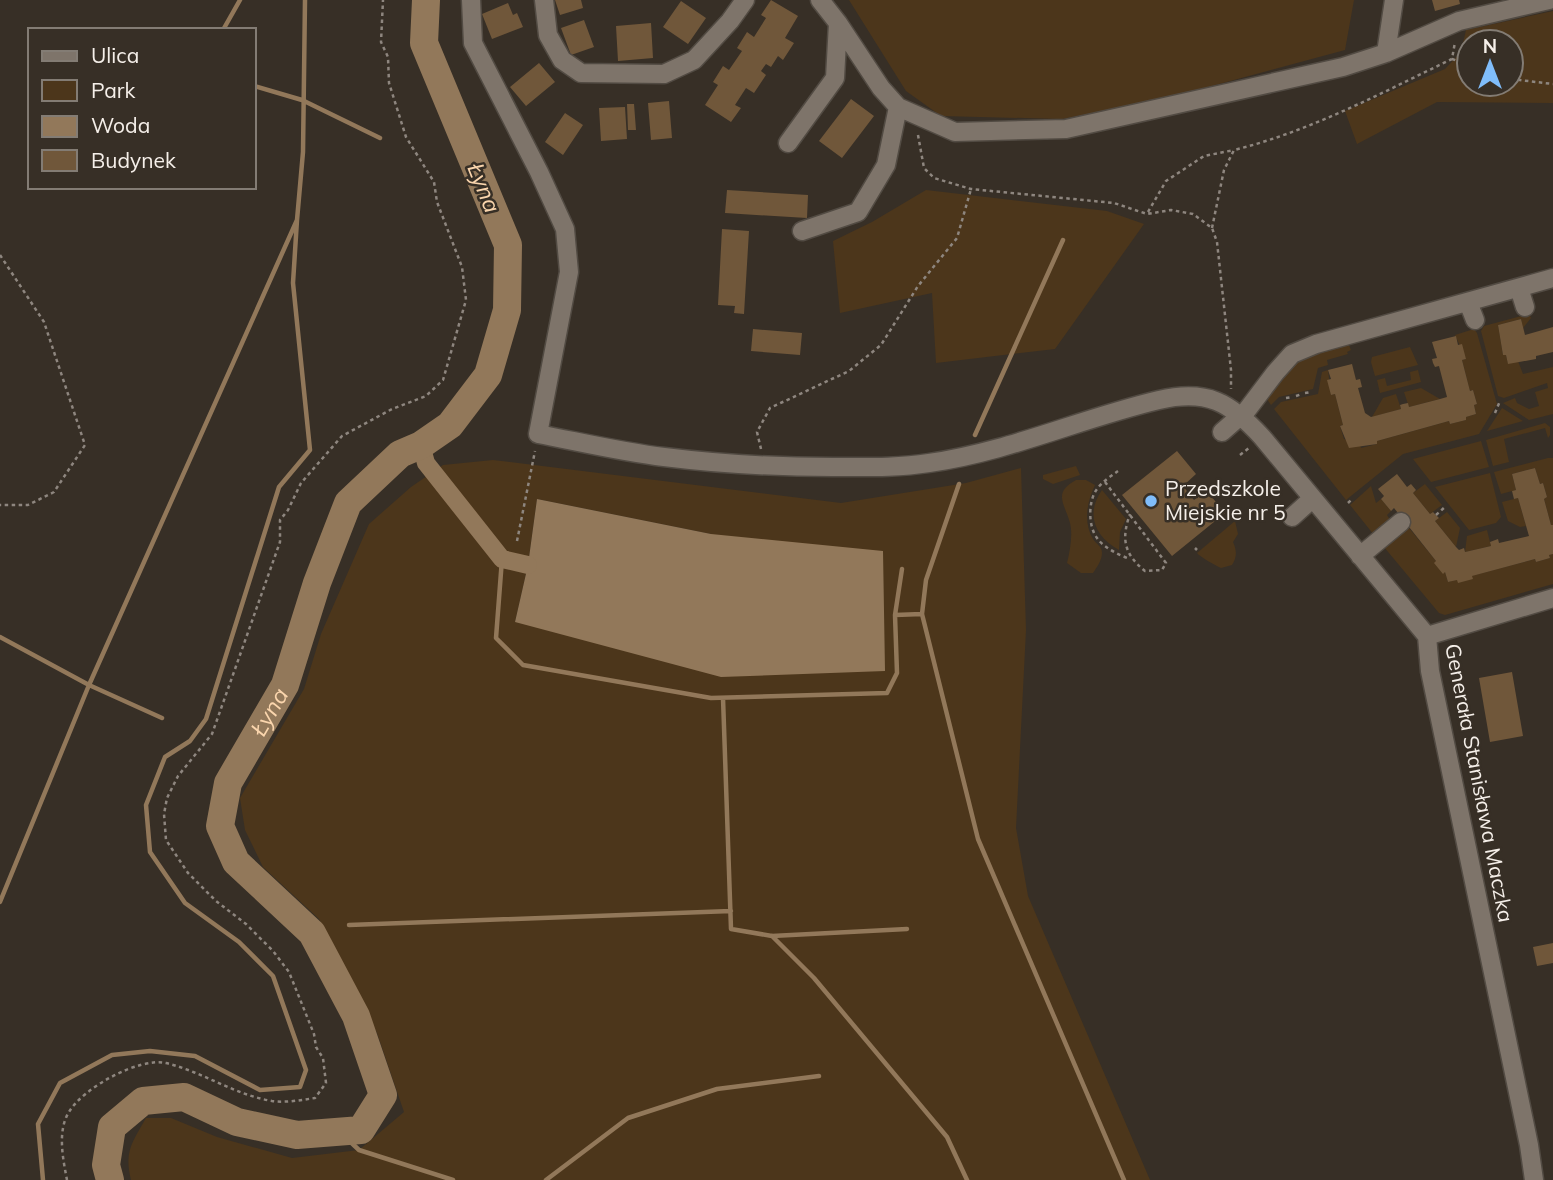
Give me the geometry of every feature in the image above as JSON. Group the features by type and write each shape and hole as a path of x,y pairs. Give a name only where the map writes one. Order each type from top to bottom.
{"street":[{"path":"471,0 473,43 565,229 569,272 538,434 662,457 780,467 880,467 929,463 982,452 1126,408 1165,399 1202,397 1223,402 1241,415"},
{"path":"544,0 548,35 562,60 581,73 664,74 694,60 730,21 745,0"},
{"path":"820,0 881,88 898,107 956,132 1066,129 1343,67 1386,53 1459,21 1549,0"},
{"path":"1386,53 1394,0"},
{"path":"788,144 835,78 838,23"},
{"path":"802,231 858,212 886,165 898,107"},
{"path":"1222,432 1241,415 1292,354 1316,344 1553,278"},
{"path":"1519,288 1525,307"},
{"path":"1468,302 1475,320"},
{"name":"Generała Stanisława Maczka","path":"1241,415 1427,635 1430,671 1529,1145 1534,1180"},
{"path":"1292,517 1312,499"},
{"path":"1360,556 1401,522"},
{"path":"1427,635 1553,598"}],"path":[{"path":"67,1180 63,1159 63,1134 69,1112 97,1084 130,1068 164,1063 240,1093 274,1102 315,1098 326,1083 323,1058 316,1047 314,1034 289,972 246,924 216,901 188,873 166,840 164,814 167,798 178,776 212,734 280,542 280,520 301,483 342,436 392,409 426,396 443,380 466,300 462,267 437,202 434,182 407,137 389,83 388,57 381,42 383,0"},
{"path":"1452,59 1459,21"},
{"path":"1147,214 1166,181 1204,156 1261,143 1334,116 1452,59 1455,60"},
{"path":"1525,81 1553,84"},
{"path":"922,119 918,133 925,168 934,178 971,189 1114,203 1147,214 1171,210 1193,214 1212,228"},
{"path":"1231,390 1217,242 1212,228 1224,170 1234,149"},
{"path":"780,467 763,457 757,432 770,408 849,371 881,345 918,286 957,238 971,189"},
{"path":"0,254 44,322 85,445 54,492 28,505 0,505"},
{"path":"1286,398 1311,392"},
{"path":"1495,413 1500,401"},
{"path":"517,541 538,434"},
{"path":"1105,482 1167,562 1162,570 1145,571 1096,537 1091,505 1096,490 1105,482 1118,471"},
{"path":"1436,515 1446,506"},
{"path":"1130,514 1124,535 1132,560"}],"green space":[{"path":"849,0 1354,0 1345,50 1167,98 1062,119 941,116 906,91"},
{"path":"1553,11 1553,103 1437,102 1357,144 1345,111 1445,69 1455,58 1455,98 1525,98 1525,28 1475,28"},
{"path":"926,190 1107,211 1144,224 1055,349 936,363 932,293 840,313 833,241"},
{"path":"1529,314 1531,318 1523,328 1521,319 1498,325 1503,355 1506,355 1508,363 1518,361 1523,374 1553,367 1553,414 1529,420 1503,403 1515,398 1517,403 1529,409 1539,406 1535,392 1548,388 1547,383 1504,398 1498,396 1481,331 1484,326"},
{"path":"1474,329 1497,404 1479,434 1403,454 1346,500 1274,409 1281,402 1318,394 1322,372 1328,370 1331,395 1335,394 1344,439 1360,445 1361,448 1449,421 1450,424 1466,420 1466,417 1476,414 1474,405 1477,404 1473,390 1470,391 1462,360 1466,359 1455,335"},
{"path":"1348,343 1351,350 1348,354 1327,360 1328,365 1318,368 1313,389 1279,397 1271,405 1267,399 1299,360"},
{"path":"1410,347 1418,365 1375,376 1372,357"},
{"path":"1418,370 1421,382 1380,393 1377,380 1385,378 1387,386 1411,380 1410,372"},
{"path":"1421,388 1440,399 1409,407 1404,392"},
{"path":"1396,394 1401,409 1372,417 1383,398"},
{"path":"1502,408 1523,421 1487,431"},
{"path":"1545,423 1550,427 1548,438 1545,428 1504,439 1509,462 1493,466 1486,440"},
{"path":"1481,441 1489,467 1431,482 1413,459"},
{"path":"1553,458 1553,525 1544,499 1547,497 1543,483 1540,484 1535,468 1512,474 1516,490 1501,494 1494,472"},
{"path":"493,460 841,503 966,483 1021,468 1026,630 1016,828 1028,896 1150,1180 131,1180 129,1154 146,1118 171,1118 217,1137 292,1158 359,1150 404,1112 377,1033 319,919 263,867 245,830 240,798 304,689 321,634 369,524 411,487 443,465","holes":["537,499 711,534 515,622 528,565"]},
{"path":"1076,466 1080,475 1053,484 1043,479 1043,475"},
{"path":"1490,473 1501,517 1496,523 1469,530 1435,487"},
{"path":"1076,480 1086,480 1095,485 1088,505 1087,519 1093,539 1102,553 1093,573 1081,573 1067,563 1071,533 1062,494"},
{"path":"1425,484 1442,505 1430,514 1413,493"},
{"path":"1371,486 1376,503 1381,499 1391,511 1387,515 1390,520 1374,535 1350,505"},
{"path":"1102,490 1126,519 1120,532 1119,550 1104,539 1095,524 1094,508"},
{"path":"1518,498 1526,526 1520,527 1508,521 1502,502"},
{"path":"1447,512 1460,528 1456,547 1435,521"},
{"path":"1235,521 1238,534 1233,542 1236,554 1232,565 1221,568 1197,553"},
{"path":"1409,528 1445,572 1448,582 1535,559 1536,562 1550,558 1549,555 1553,554 1553,584 1445,615 1439,613 1384,547"},
{"path":"1487,530 1491,546 1465,552 1467,536"}],"water":[{"path":"537,499 711,534 883,551 885,671 721,677 515,622 528,565"}],"building":[{"path":"555,0 581,0 583,8 560,15"},
{"path":"771,0 798,16 785,38 794,43 783,60 778,56 771,67 766,64 761,71 766,75 754,93 746,88 735,105 741,108 731,122 705,105 718,85 713,82 723,66 729,70 742,51 737,48 747,32 754,37 766,18 761,15"},
{"path":"1432,0 1459,0 1460,4 1435,11"},
{"path":"681,1 706,18 688,44 663,27"},
{"path":"508,3 513,15 517,13 523,27 492,39 482,14"},
{"path":"584,20 594,47 571,55 561,28"},
{"path":"651,23 653,58 618,61 616,26"},
{"path":"539,63 555,82 526,106 510,87"},
{"path":"851,99 874,116 842,158 819,141"},
{"path":"669,101 672,138 651,140 648,103"},
{"path":"627,104 634,104 636,130 628,130"},
{"path":"625,107 627,139 601,141 599,108"},
{"path":"565,113 583,125 563,155 545,142"},
{"path":"727,190 808,195 807,218 725,213"},
{"path":"722,229 749,231 744,314 734,313 735,306 718,305"},
{"path":"1521,319 1525,335 1553,327 1553,352 1536,356 1536,359 1508,364 1506,355 1503,355 1498,325"},
{"path":"753,329 802,333 800,355 751,351"},
{"path":"1456,336 1458,345 1462,344 1466,359 1462,360 1470,391 1473,390 1477,404 1474,405 1476,414 1466,417 1466,420 1450,424 1449,421 1377,441 1377,444 1349,448 1340,426 1343,425 1335,394 1331,395 1327,380 1331,379 1328,370 1352,364 1356,380 1360,379 1362,387 1358,388 1365,413 1371,417 1401,409 1400,405 1403,404 1408,403 1409,407 1440,399 1447,397 1439,366 1435,367 1433,363 1432,359 1437,358 1432,342"},
{"name":"Przedszkole Miejskie nr 5","path":"1177,451 1196,474 1183,486 1194,500 1206,490 1225,513 1172,556 1122,495"},
{"path":"1535,468 1540,484 1543,483 1547,497 1544,499 1553,525 1553,554 1549,555 1550,558 1536,562 1535,559 1472,576 1473,579 1458,583 1457,580 1448,582 1445,572 1443,574 1434,563 1436,561 1394,508 1391,511 1381,499 1384,496 1378,489 1397,474 1407,487 1411,484 1416,490 1413,493 1430,514 1433,512 1439,518 1435,521 1456,547 1459,550 1464,548 1465,552 1491,546 1490,542 1498,539 1499,543 1529,536 1518,498 1514,499 1512,491 1516,490 1512,474"},
{"path":"1512,672 1523,736 1490,742 1479,678"},
{"path":"1553,943 1553,963 1537,966 1533,947"}],"waterway":[{"path":"224,28 240,0"},
{"path":"0,902 89,685 297,220 303,152 305,0"},
{"name":"Łyna","path":"110,1180 106,1165 112,1127 143,1101 184,1097 237,1122 297,1135 361,1130 383,1095 356,1016 312,933 236,862 220,826 228,783 285,685 317,583 348,503 400,454 421,445 450,425 488,375 507,310 508,245 424,43 426,0"},
{"path":"256,87 302,100 380,138"},
{"path":"43,1180 38,1124 60,1083 112,1055 150,1051 195,1056 260,1090 300,1087 306,1070 273,976 239,942 185,903 150,852 146,805 165,757 190,741 206,719 279,487 310,450 293,283 297,220"},
{"path":"975,435 1063,240"},
{"path":"421,445 426,463 502,559 528,565"},
{"path":"959,484 926,580 922,614 978,839 1124,1180"},
{"path":"502,559 496,638 523,665 711,698 887,693 897,673 895,615 902,569"},
{"path":"895,615 922,614"},
{"path":"0,637 89,685 162,718"},
{"path":"723,698 731,929 772,936 907,929"},
{"path":"349,925 731,911"},
{"path":"772,936 814,978 947,1137 967,1180"},
{"path":"546,1180 628,1118 717,1089 819,1076"},
{"path":"340,1132 359,1150 453,1180"}],"place":[{"name":"Przedszkole Miejskie nr 5","path":"1151,501"}]}
